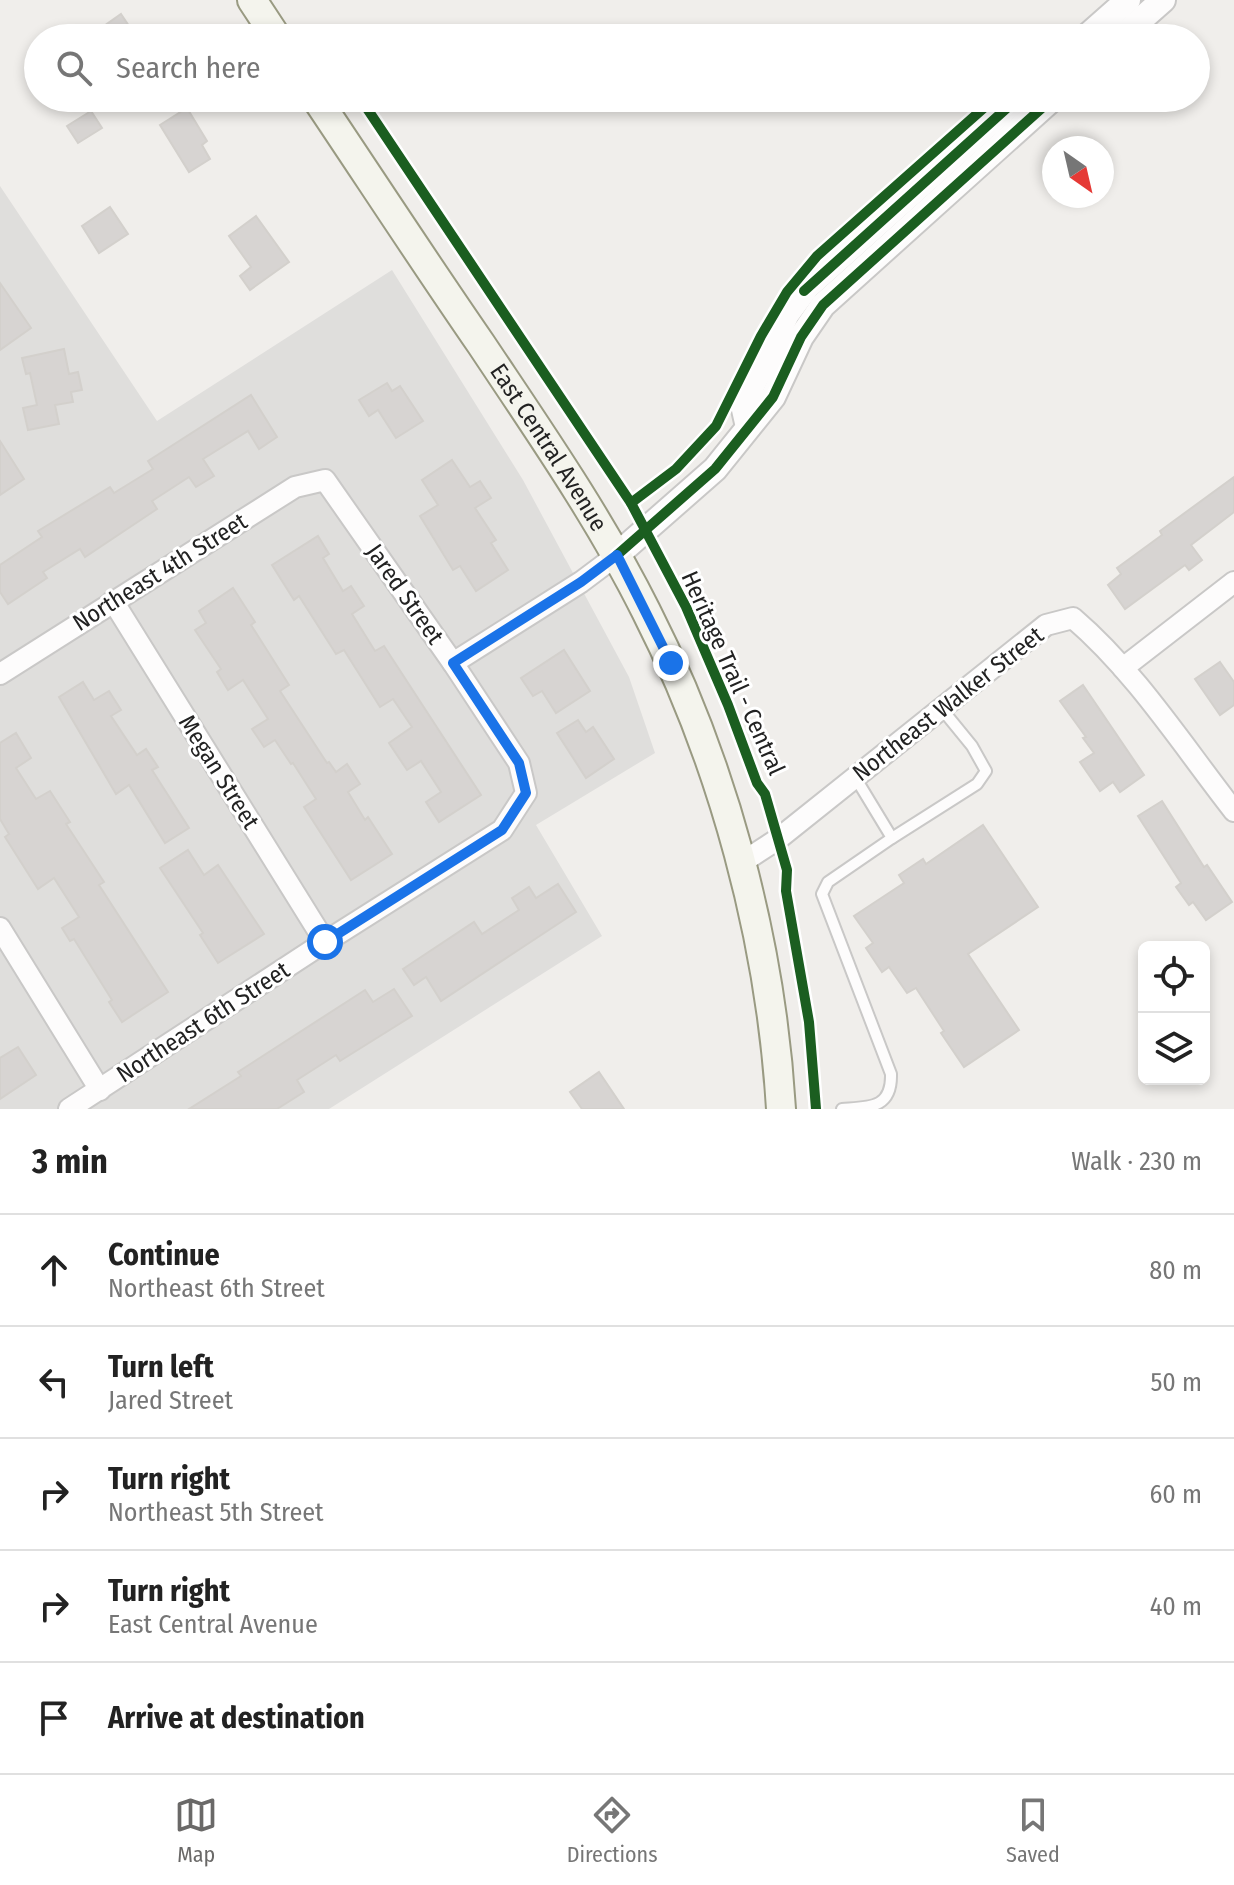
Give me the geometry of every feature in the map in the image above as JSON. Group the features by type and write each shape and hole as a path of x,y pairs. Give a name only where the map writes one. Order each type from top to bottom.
{"main road":[{"path":"252,0 268,24"},
{"name":"East Central Avenue","path":"325,112 556,456 617,555 671,663 715,776 741,863 759,940 784,1108"}],"street":[{"path":"1101,24 1128,0"},
{"path":"1136,24 1163,0"},
{"path":"748,427 743,405 787,314 807,287 1002,112"},
{"path":"453,663 581,582 617,555 715,469 773,397 801,337 823,305 1037,112"},
{"name":"Northeast 4th Street","path":"0,674 295,487 325,480"},
{"name":"Jared Street","path":"325,480 519,763 526,793"},
{"path":"1123,668 1234,582"},
{"name":"Megan Street","path":"113,601 325,942"},
{"name":"Northeast Walker Street","path":"741,863 778,839 1046,625 1073,618 1123,668 1234,811"},
{"name":"Northeast 6th Street","path":"69,1109 502,830 526,793"},
{"path":"0,928 100,1090"}],"lane":[{"path":"842,1109 874,1107 887,1098 891,1074 822,894 828,882 977,784 986,771 972,746 941,708"},
{"path":"855,777 892,838"}],"shaded area":[{"path":"0,186 157,421 392,270 523,480 629,677 655,753 536,825 602,936 329,1109 0,1109"}],"building":[{"path":"121,14 128,24 107,24"},
{"path":"92,112 102,128 78,143 67,126"},
{"path":"181,112 189,112 207,141 202,145 210,159 189,172 160,125"},
{"path":"110,207 128,234 99,253 82,226"},
{"path":"256,216 289,262 250,290 240,276 251,267 229,236"},
{"path":"0,283 31,328 0,350"},
{"path":"64,349 69,374 78,372 82,390 71,392 73,402 55,405 59,424 28,430 23,408 37,405 30,373 26,374 22,358"},
{"path":"387,383 392,391 400,386 423,421 396,438 378,410 369,416 359,400"},
{"path":"251,395 277,437 259,449 248,431 203,459 214,476 196,487 189,477 152,501 157,509 85,557 80,549 43,572 47,578 8,604 0,592 0,565 42,537 38,531 110,487 114,493 153,469 148,461"},
{"path":"0,441 24,479 0,495"},
{"path":"452,460 470,487 480,481 491,498 475,508 496,540 491,543 508,570 476,591 460,566 453,570 420,516 438,505 422,480"},
{"path":"1234,477 1234,512 1191,545 1202,560 1189,570 1185,565 1125,609 1108,585 1121,574 1117,568 1162,535 1160,531"},
{"path":"318,536 329,554 323,558 343,591 351,586 364,606 352,614 375,651 384,646 481,795 439,822 426,802 441,792 421,761 407,770 389,743 412,727 393,699 380,707 344,650 336,654 299,596 294,600 272,565"},
{"path":"233,588 255,622 251,625 289,685 280,691 327,763 336,772 347,764 360,784 348,792 392,854 351,880 304,807 316,799 293,763 275,740 264,747 252,729 268,719 243,680 228,690 217,672 221,669 195,630 206,623 199,611"},
{"path":"564,650 590,691 556,713 542,691 533,696 521,678"},
{"path":"1220,662 1234,682 1234,705 1220,715 1195,679"},
{"path":"83,682 94,700 109,691 121,710 111,716 137,755 146,749 158,767 152,770 189,828 165,843 129,785 116,794 59,697"},
{"path":"1083,685 1144,775 1120,792 1113,782 1100,791 1080,762 1094,753 1060,701"},
{"path":"578,720 586,732 593,727 614,759 586,778 557,733"},
{"path":"16,733 31,758 16,768 36,799 50,791 70,822 66,824 104,882 99,885 168,992 122,1022 74,939 70,941 62,928 79,917 54,878 38,889 5,837 9,834 0,819 0,743"},
{"path":"1162,801 1204,867 1207,865 1232,902 1206,920 1193,902 1189,905 1176,887 1181,883 1138,816"},
{"path":"983,825 1038,907 968,954 1019,1030 964,1067 916,988 907,993 889,967 882,972 866,948 873,943 854,916 904,883 899,875 923,859 926,864"},
{"path":"188,850 204,875 218,865 264,934 218,963 200,935 203,933 160,868"},
{"path":"558,884 576,912 441,1001 426,977 414,985 403,969 474,922 482,934 519,910 512,898 529,887 536,898"},
{"path":"394,989 412,1016 340,1061 336,1055 297,1080 304,1092 277,1109 189,1109 241,1076 238,1072 365,990 373,1002"},
{"path":"18,1047 36,1075 0,1099 0,1058"},
{"path":"599,1072 624,1109 582,1109 570,1092"}],"cycle path":[{"name":"Heritage Trail - Central","path":"369,112 631,503 686,607 757,783 765,794 787,870 786,891 809,1022 816,1109"},
{"path":"631,503 676,469 716,426 787,292 817,256 979,112"},
{"path":"804,291 1002,112"},
{"path":"617,555 715,469 773,397 801,337 823,305 1037,112"}],"route":[{"path":"325,942 502,830 526,793 519,763 453,663 581,582 617,555 671,663"}]}
